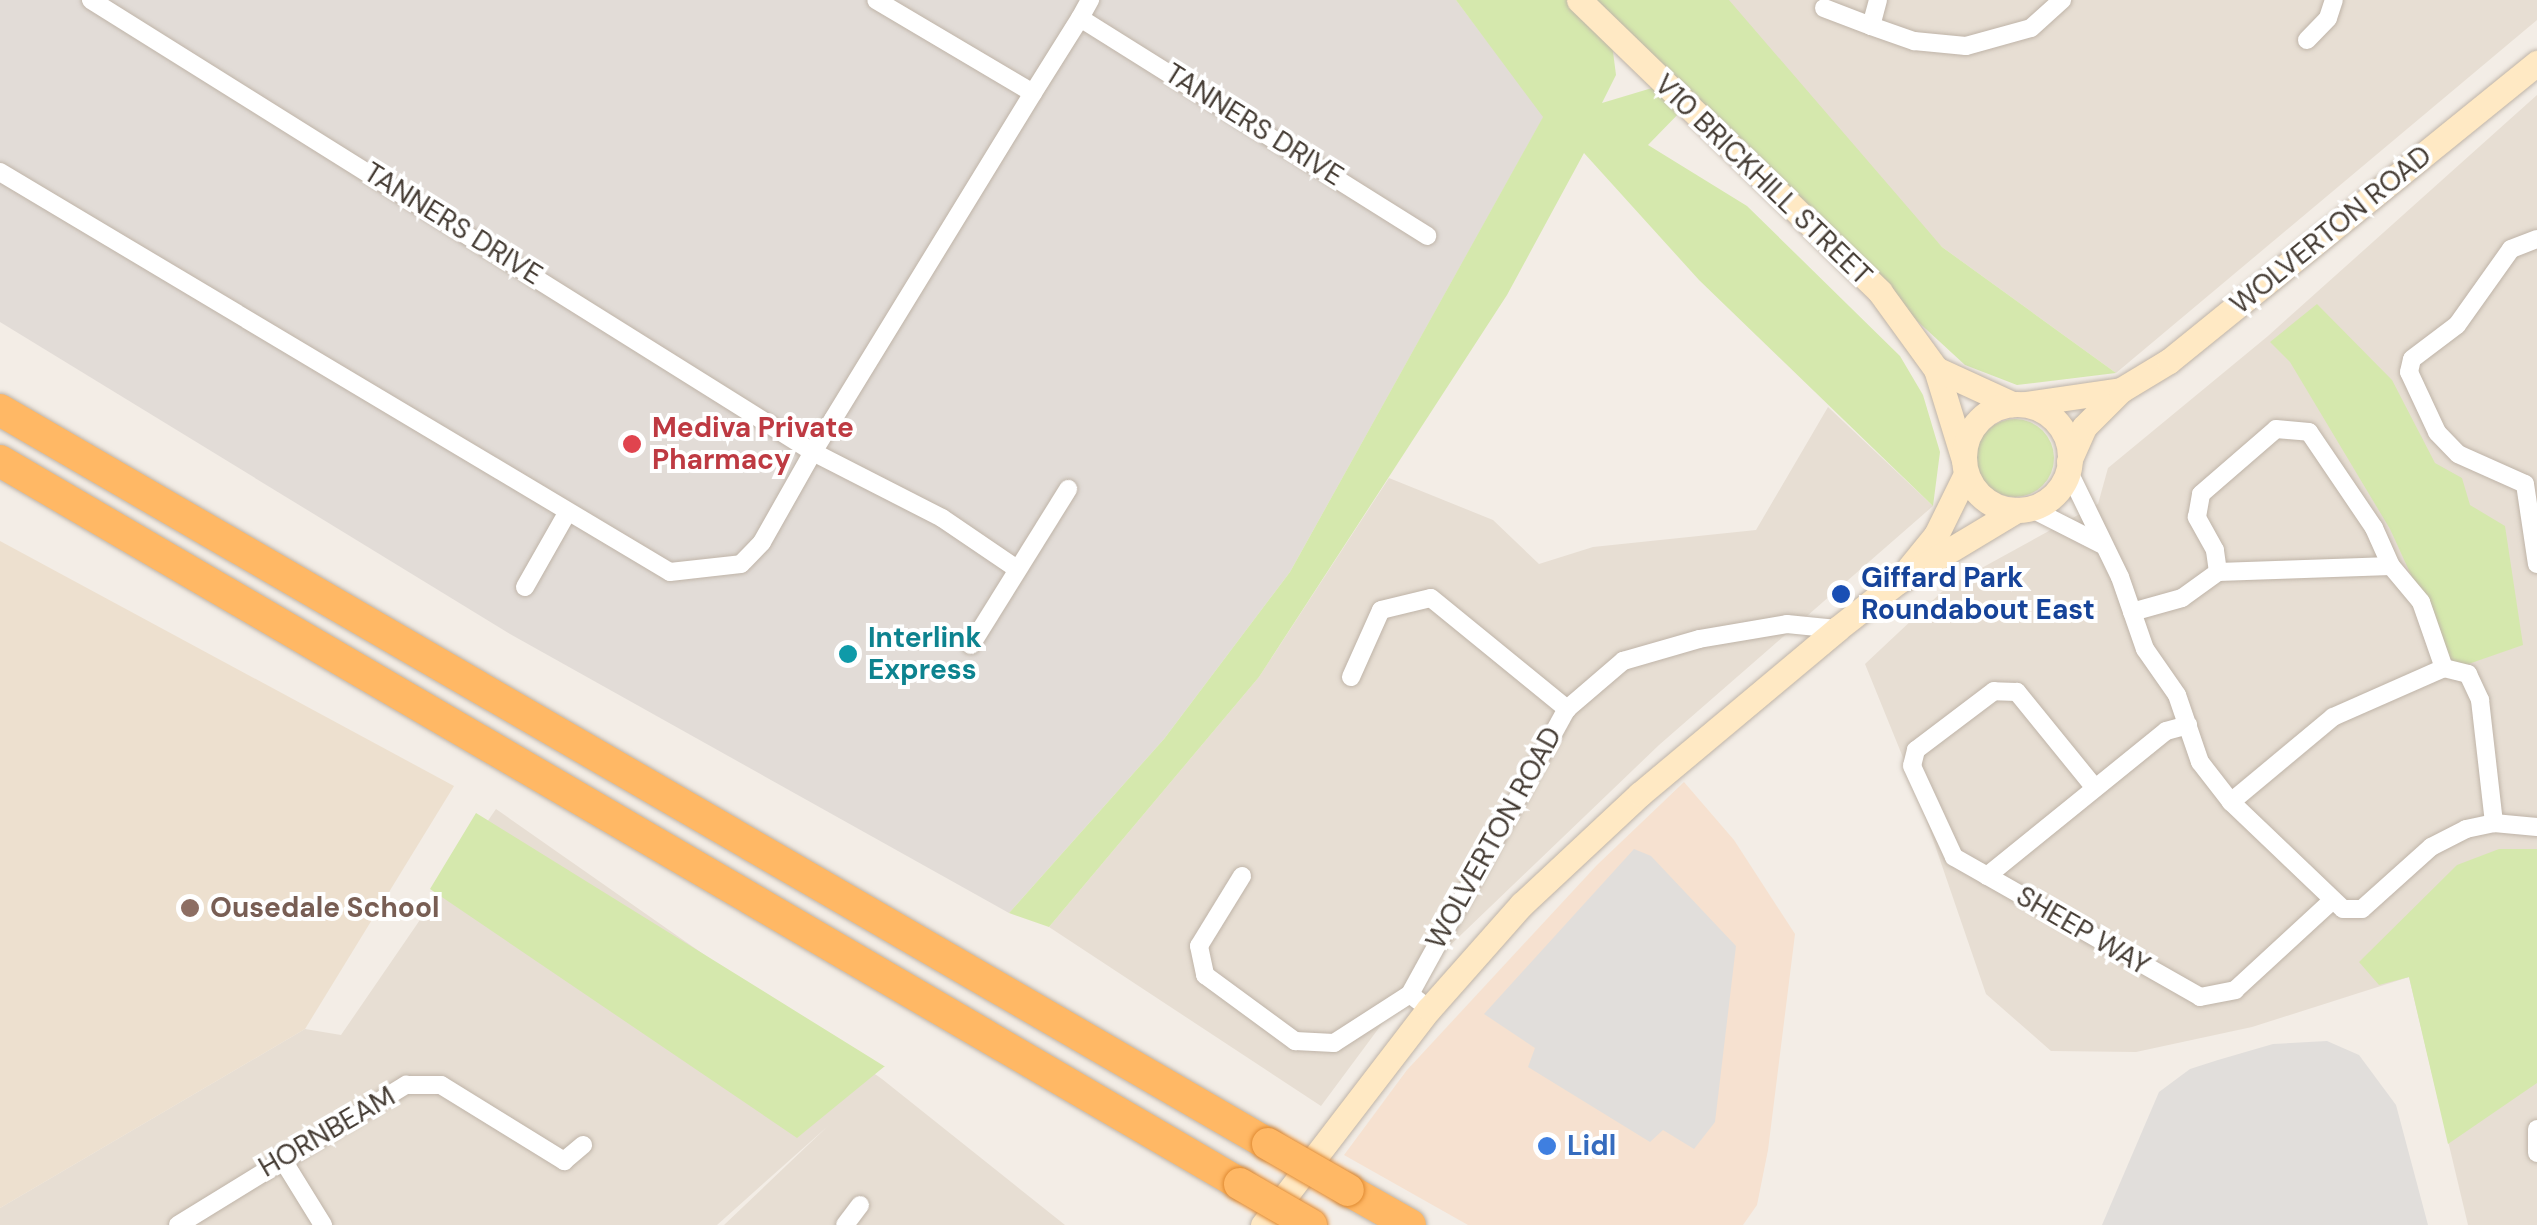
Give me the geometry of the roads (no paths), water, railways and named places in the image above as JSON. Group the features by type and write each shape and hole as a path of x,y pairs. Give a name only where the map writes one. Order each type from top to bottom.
{"highway":[{"path":"0,410 1410,1225"},
{"path":"0,461 1311,1225"}],"street":[{"name":"TANNERS DRIVE","path":"91,0 813,452 942,518 1017,569"},
{"path":"876,0 1033,93"},
{"path":"0,172 670,572 741,564 762,542 1090,0"},
{"name":"V10 BRICKHILL STREET","path":"1579,0 1880,292 1936,368 1965,467"},
{"path":"1871,26 1878,0"},
{"path":"1824,8 1914,41 1966,46 2031,28 2062,0"},
{"path":"2307,40 2328,18 2334,0"},
{"name":"TANNERS DRIVE","path":"1080,18 1427,236"},
{"name":"WOLVERTON ROAD","path":"2068,465 2084,427 2121,390 2169,360 2537,63"},
{"path":"2537,239 2512,249 2457,325 2412,359 2409,372 2437,432 2458,454 2531,477 2537,564"},
{"name":"V10 BRICKHILL STREET","path":"1936,368 2019,404"},
{"name":"WOLVERTON ROAD","path":"2019,404 2121,390"},
{"path":"2101,544 2024,509 1986,500 1965,467 1972,429 2019,404 2053,418 2101,544 2188,725 2200,762 2231,802 2349,912 2362,908 2431,847 2494,823 2537,827"},
{"path":"2218,572 2215,550 2196,517 2201,494 2276,429 2310,432 2374,528 2391,566 2421,602 2444,668"},
{"path":"2024,509 2054,494 2068,465"},
{"name":"WOLVERTON ROAD","path":"1897,582 1936,534 1965,467"},
{"path":"970,645 1068,490"},
{"name":"WOLVERTON ROAD","path":"1420,1002 1640,794 1837,629 1897,582 2024,509"},
{"path":"525,587 567,513"},
{"path":"2132,612 2182,598 2218,572 2391,566"},
{"path":"1351,677 1381,610 1431,598 1567,709"},
{"name":"WOLVERTON ROAD","path":"1263,1225 1420,1002 1567,709 1624,661 1699,639 1787,624 1837,629"},
{"path":"2231,802 2333,716 2444,668 2468,674 2480,700 2494,823"},
{"path":"1987,876 1954,857 1912,766 1916,750 1994,690 2017,692 2096,788"},
{"name":"SHEEP WAY","path":"2188,725 2166,731 1987,876 2200,997 2214,999 2235,990 2333,900"},
{"path":"1242,876 1198,946 1205,975 1294,1041 1334,1043 1420,1002"},
{"name":"HORNBEAM","path":"178,1225 281,1158 406,1085 428,1083 564,1161 583,1145"},
{"path":"2537,1129 2537,1153"},
{"path":"281,1158 324,1225"},
{"path":"845,1225 860,1205"}],"place":[{"name":"Mediva Private Pharmacy","path":"632,444"},
{"name":"Giffard Park Roundabout East","path":"1841,594"},
{"name":"Interlink Express","path":"848,654"},
{"name":"Ousedale School","path":"190,908"},
{"name":"Lidl","path":"1547,1146"}]}
